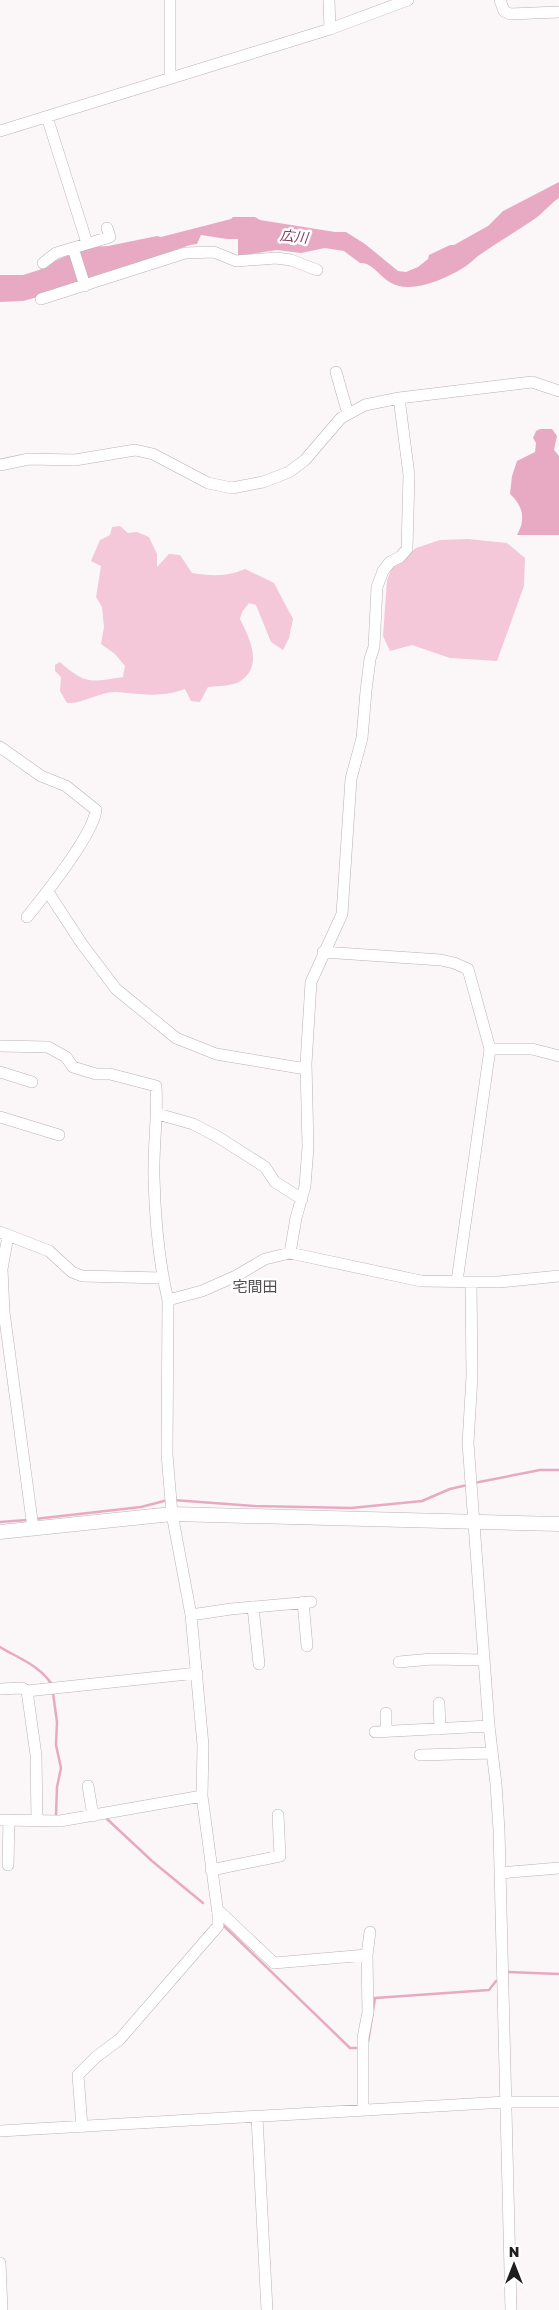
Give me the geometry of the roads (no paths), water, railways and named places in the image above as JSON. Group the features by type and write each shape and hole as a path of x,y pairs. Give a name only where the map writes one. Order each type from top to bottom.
{"street":[{"path":"170,0 170,78"},
{"path":"330,0 330,29"},
{"path":"0,131 330,29 408,0"},
{"path":"500,0 504,11 510,14 559,12"},
{"path":"47,116 87,243"},
{"path":"43,263 56,253 110,237 108,228"},
{"path":"73,248 85,286"},
{"path":"41,299 185,253 214,252 236,261 276,258 292,260 317,270"},
{"path":"336,372 348,414"},
{"path":"0,465 29,459 75,460 135,450 153,454 208,483 232,488 263,482 289,472 305,460 341,418 365,405 400,398 532,382 559,390"},
{"path":"290,1252 296,1218 302,1199 308,1147 306,1069 311,982 323,952 342,914 351,779 362,738 367,683 374,646 377,587 383,571 390,562 400,557 406,549 409,475 400,398"},
{"path":"0,747 41,776 66,786 96,810 92,826 48,892 27,917"},
{"path":"48,892 82,944 116,989 176,1038 216,1054 306,1069"},
{"path":"323,952 440,960 468,969 490,1050 458,1281"},
{"path":"0,1046 48,1048 66,1057 73,1067 96,1074 110,1074 156,1086 158,1114 154,1178 162,1278 168,1300 167,1454 172,1510 191,1615 202,1745 202,1796 218,1926 125,2034 84,2068 78,2076 82,2127"},
{"path":"490,1050 532,1049 559,1056"},
{"path":"0,1072 32,1082"},
{"path":"158,1114 192,1124 218,1137 265,1167 275,1182 302,1199"},
{"path":"0,1117 59,1135"},
{"path":"33,1528 5,1362 2,1269 4,1234 49,1251 72,1272 82,1276 162,1278"},
{"path":"168,1300 202,1290 236,1276 265,1259 290,1252 421,1281 499,1282 559,1276"},
{"path":"471,1282 472,1376 468,1443 488,1726 496,1784 500,1873 510,2310"},
{"path":"0,1532 172,1510 559,1524"},
{"path":"191,1615 307,1602 309,1640"},
{"path":"253,1607 259,1664"},
{"path":"399,1662 432,1659 483,1660"},
{"path":"0,1690 22,1688 27,1691 197,1673"},
{"path":"27,1691 36,1755 37,1820"},
{"path":"438,1703 440,1729"},
{"path":"386,1713 380,1732 488,1726"},
{"path":"420,1755 492,1753"},
{"path":"88,1786 92,1816"},
{"path":"8,1865 4,1820 60,1821 202,1796"},
{"path":"211,1870 280,1856 278,1815"},
{"path":"500,1873 559,1868"},
{"path":"217,1909 274,1963 367,1955"},
{"path":"363,2111 363,2038 368,2012 367,1955 370,1932"},
{"path":"0,2131 506,2102 559,2102"},
{"path":"257,2117 267,2310"},
{"path":"0,2263 2,2310"}],"water":[{"name":"広川","path":"559,182 559,198 536,218 463,268 444,278 416,287 392,284 371,266 360,263 344,251 325,248 301,253 277,250 238,256 238,239 201,235 197,244 45,295 23,301 0,302 0,275 23,275 39,270 59,259 89,247 108,246 157,236 161,237 233,217 255,217 260,220 335,232 346,232 365,244 398,271 406,272 418,267 428,259 429,255 454,245 488,226 503,211"},
{"path":"552,429 557,436 554,450 559,456 559,535 517,535 522,524 522,513 518,503 510,494 512,476 517,461 535,452 536,443 533,438 536,431"}],"waterway":[{"path":"474,1483 540,1470 559,1470"},
{"path":"173,1500 254,1506 351,1508 422,1501 450,1489 467,1485"},
{"path":"35,1519 141,1507 168,1500"},
{"path":"0,1522 27,1520"},
{"path":"0,1647 42,1673 52,1685"},
{"path":"53,1693 57,1722 56,1745 61,1768 57,1787 56,1815"},
{"path":"106,1818 152,1861 203,1903"},
{"path":"224,1926 350,2048 359,2048"},
{"path":"508,1972 559,1974"},
{"path":"368,2042 375,1998 489,1990 496,1981"}],"district":[{"name":"宅間田","path":"255,1286"}]}
